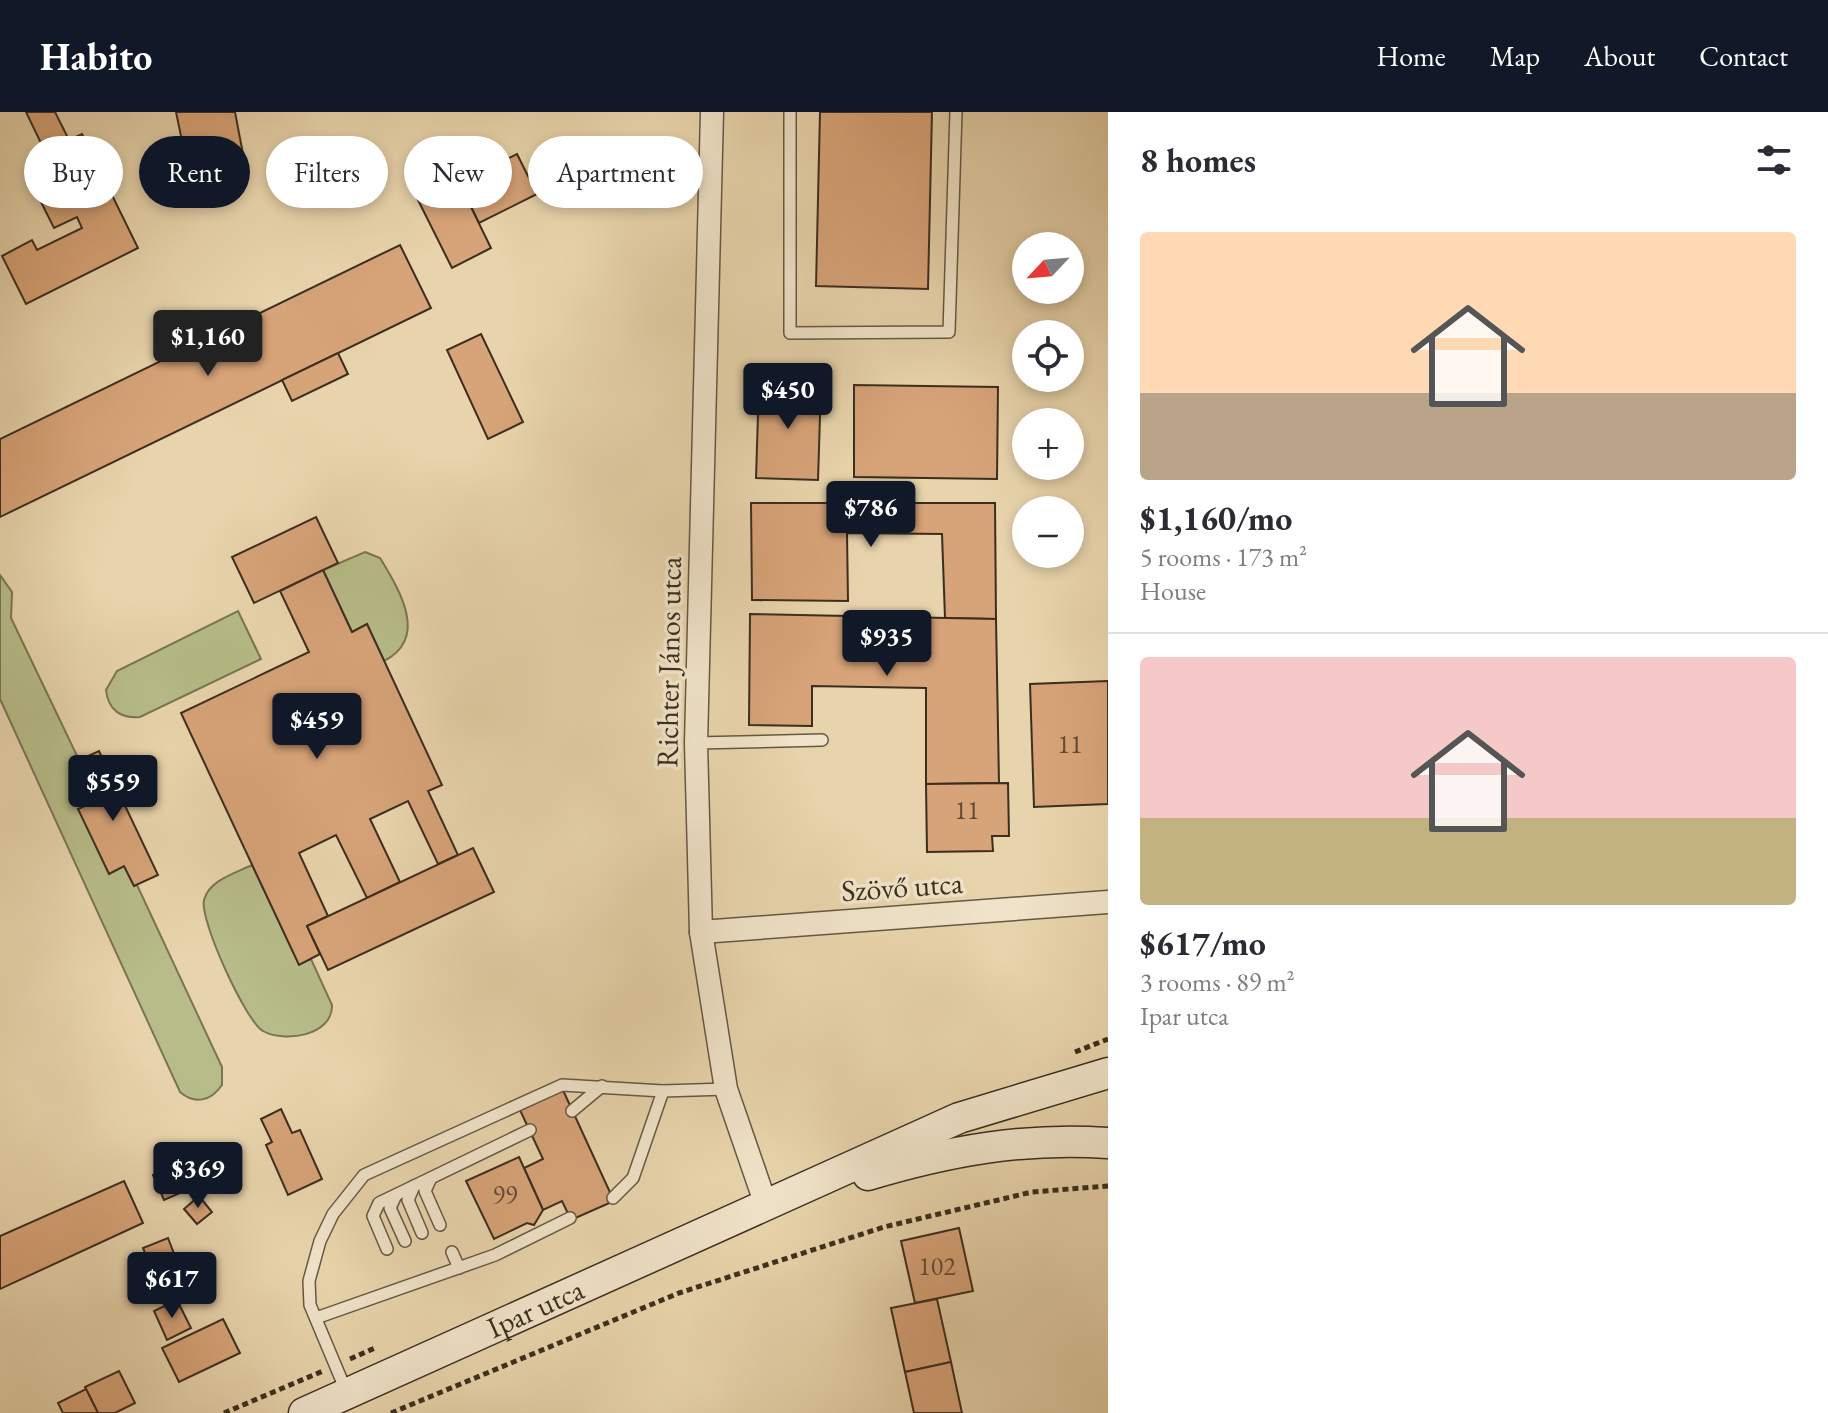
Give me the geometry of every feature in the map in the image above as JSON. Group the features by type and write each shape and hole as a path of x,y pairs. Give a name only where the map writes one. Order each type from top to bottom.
{"street":[{"name":"Richter János utca","path":"712,112 696,743 701,932 726,1089 766,1205"},
{"name":"Szövő utca","path":"701,932 1108,902"},
{"name":"Ipar utca","path":"304,1413 338,1403 959,1118 1108,1073"},
{"name":"Ipar utca","path":"766,1205 963,1151 1064,1140 1108,1143"}],"lane":[{"path":"790,112 790,333 949,332 956,112"},
{"path":"696,743 822,740"},
{"path":"338,1403 310,1305 309,1281 320,1241 333,1214 364,1175 570,1083 663,1091 726,1089"},
{"path":"572,1111 602,1086"},
{"path":"613,1198 633,1178 663,1091"},
{"path":"387,1249 373,1212 382,1200 530,1130"},
{"path":"435,1176 425,1191 440,1225"},
{"path":"417,1184 409,1193 408,1200 422,1233"},
{"path":"400,1192 390,1208 405,1241"},
{"path":"316,1318 402,1281 423,1280 495,1255 570,1218"},
{"path":"452,1252 459,1268"},
{"path":"434,1260 441,1274"},
{"path":"417,1268 423,1280"}],"path":[{"path":"391,1413 679,1293 870,1232 1032,1192 1108,1186"}],"green space":[{"path":"365,552 380,558 406,613 408,627 405,640 398,651 384,661 367,625 352,632 323,570"},
{"path":"0,575 12,592 11,618 79,760 75,763 94,802 79,809 109,874 124,866 134,886 137,885 222,1067 222,1085 208,1098 191,1099 180,1092 0,699"},
{"path":"238,611 261,659 140,717 121,714 112,707 106,690 117,671"},
{"path":"252,865 299,964 311,959 332,1005 325,1024 306,1034 272,1035 255,1024 236,991 209,927 204,900 211,887"}],"building":[{"path":"26,112 55,112 67,136 38,136"},
{"path":"176,112 235,112 240,136 181,136"},
{"path":"820,112 932,112 928,289 816,286"},
{"path":"517,154 528,176 528,198 512,206 512,156"},
{"path":"44,208 118,208 138,248 26,304 2,256 32,240 37,250 82,228 77,217 54,228"},
{"path":"422,208 472,208 491,248 452,268"},
{"path":"472,208 509,208 479,223"},
{"path":"400,245 431,308 0,517 0,439"},
{"path":"481,334 523,422 488,439 447,350"},
{"path":"338,353 348,374 292,401 282,380"},
{"path":"759,382 821,384 818,480 756,478"},
{"path":"854,385 998,387 997,479 854,477"},
{"path":"751,503 995,503 996,619 945,618 942,534 847,533 848,601 752,600"},
{"path":"316,517 338,563 254,603 232,557"},
{"path":"323,570 352,632 367,624 442,785 428,791 458,855 438,864 408,801 370,819 400,882 367,898 336,835 299,853 328,916 307,926 320,954 299,965 181,713 309,652 280,591"},
{"path":"750,614 996,619 999,783 926,784 926,688 812,686 812,726 749,725"},
{"path":"1108,681 1108,804 1034,807 1030,684"},
{"path":"99,751 158,875 134,886 124,866 109,874 78,809 94,802 75,762"},
{"path":"1008,783 1009,836 992,836 993,851 927,852 926,784"},
{"path":"473,848 494,892 328,970 307,926"},
{"path":"562,1088 614,1201 571,1220 562,1201 543,1210 524,1168 543,1159 519,1108"},
{"path":"281,1109 292,1133 300,1130 322,1179 288,1195 266,1145 272,1142 261,1119"},
{"path":"519,1157 543,1210 534,1225 527,1223 494,1239 466,1181"},
{"path":"191,1158 203,1183 164,1200 153,1175"},
{"path":"124,1181 143,1223 0,1289 0,1236"},
{"path":"199,1196 212,1212 197,1224 184,1209"},
{"path":"959,1228 973,1291 915,1303 901,1241"},
{"path":"168,1238 176,1259 151,1268 143,1248"},
{"path":"937,1299 951,1362 905,1372 891,1308"},
{"path":"177,1300 191,1328 167,1340 154,1311"},
{"path":"223,1319 240,1353 179,1382 162,1348"},
{"path":"951,1362 962,1413 914,1413 905,1372"},
{"path":"119,1371 135,1403 115,1413 98,1413 85,1387"},
{"path":"86,1389 98,1413 63,1413 58,1403"}]}
